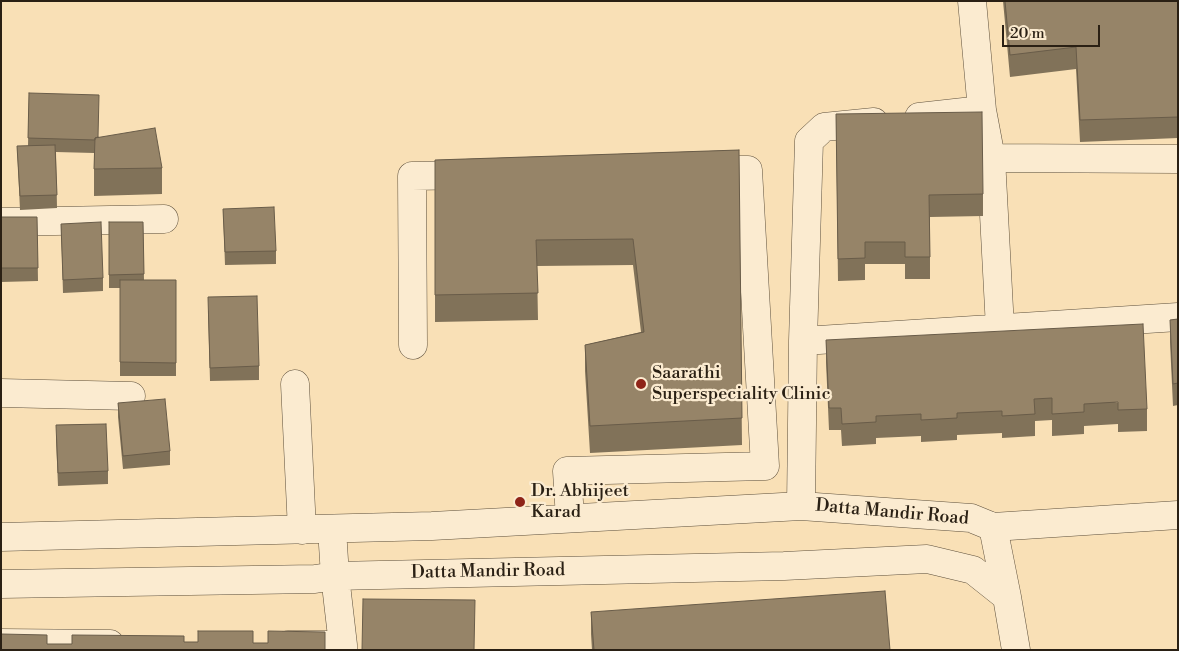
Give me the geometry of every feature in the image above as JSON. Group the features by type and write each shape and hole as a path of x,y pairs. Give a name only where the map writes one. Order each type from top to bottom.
{"street":[{"path":"972,1 982,110 991,158 1000,328"},
{"path":"801,506 803,342 809,141 824,127 982,110"},
{"path":"991,158 1178,159"},
{"path":"570,518 567,471 765,466 748,170 679,171"},
{"path":"413,345 412,176 501,174"},
{"path":"1,222 164,220"},
{"path":"803,342 1178,317"},
{"path":"295,384 302,530"},
{"path":"1,393 131,396"},
{"name":"Datta Mandir Road","path":"1,537 432,526 801,506 971,518 993,527 1007,597"},
{"path":"993,527 1178,515"},
{"path":"265,644 343,647 332,529"},
{"name":"Datta Mandir Road","path":"1,584 315,579 335,576 784,566 928,560 973,570 1007,597"},
{"path":"1007,597 1016,650"},
{"path":"1,643 139,644"}],"building":[{"path":"1005,1 1178,1 1178,117 1080,120 1076,47 1010,55"},
{"path":"29,93 99,95 98,137 95,140 28,138"},
{"path":"982,112 983,194 929,195 930,257 905,257 905,242 865,242 865,258 838,259 836,114"},
{"path":"155,128 162,168 94,169 95,138"},
{"path":"55,145 57,195 20,196 17,146"},
{"path":"739,150 742,418 590,426 585,345 644,332 633,239 536,240 538,293 435,295 435,160"},
{"path":"274,207 276,251 225,252 223,209"},
{"path":"1,217 37,217 38,268 1,268"},
{"path":"101,222 103,278 63,280 61,224"},
{"path":"109,222 143,222 144,274 109,275"},
{"path":"120,280 176,280 176,363 120,362"},
{"path":"257,296 259,366 210,368 208,297"},
{"path":"1178,319 1178,383 1173,384 1170,320"},
{"path":"1143,324 1147,409 1118,410 1118,402 1084,404 1084,412 1052,414 1052,398 1034,399 1035,414 1002,416 1002,411 957,413 957,418 921,420 921,414 876,416 876,422 842,424 841,408 829,408 826,340"},
{"path":"165,399 170,451 123,456 118,403"},
{"path":"106,424 108,471 58,473 56,425"},
{"path":"885,591 890,650 594,650 591,612"},
{"path":"363,599 475,600 474,650 362,650"},
{"path":"198,631 253,631 253,643 268,643 268,631 325,632 325,650 1,650 1,634 47,635 47,644 72,644 72,635 184,636 184,642 198,642"}],"place":[{"name":"Saarathi Superspeciality Clinic","path":"641,384"},
{"name":"Dr. Abhijeet Karad","path":"520,502"}]}
